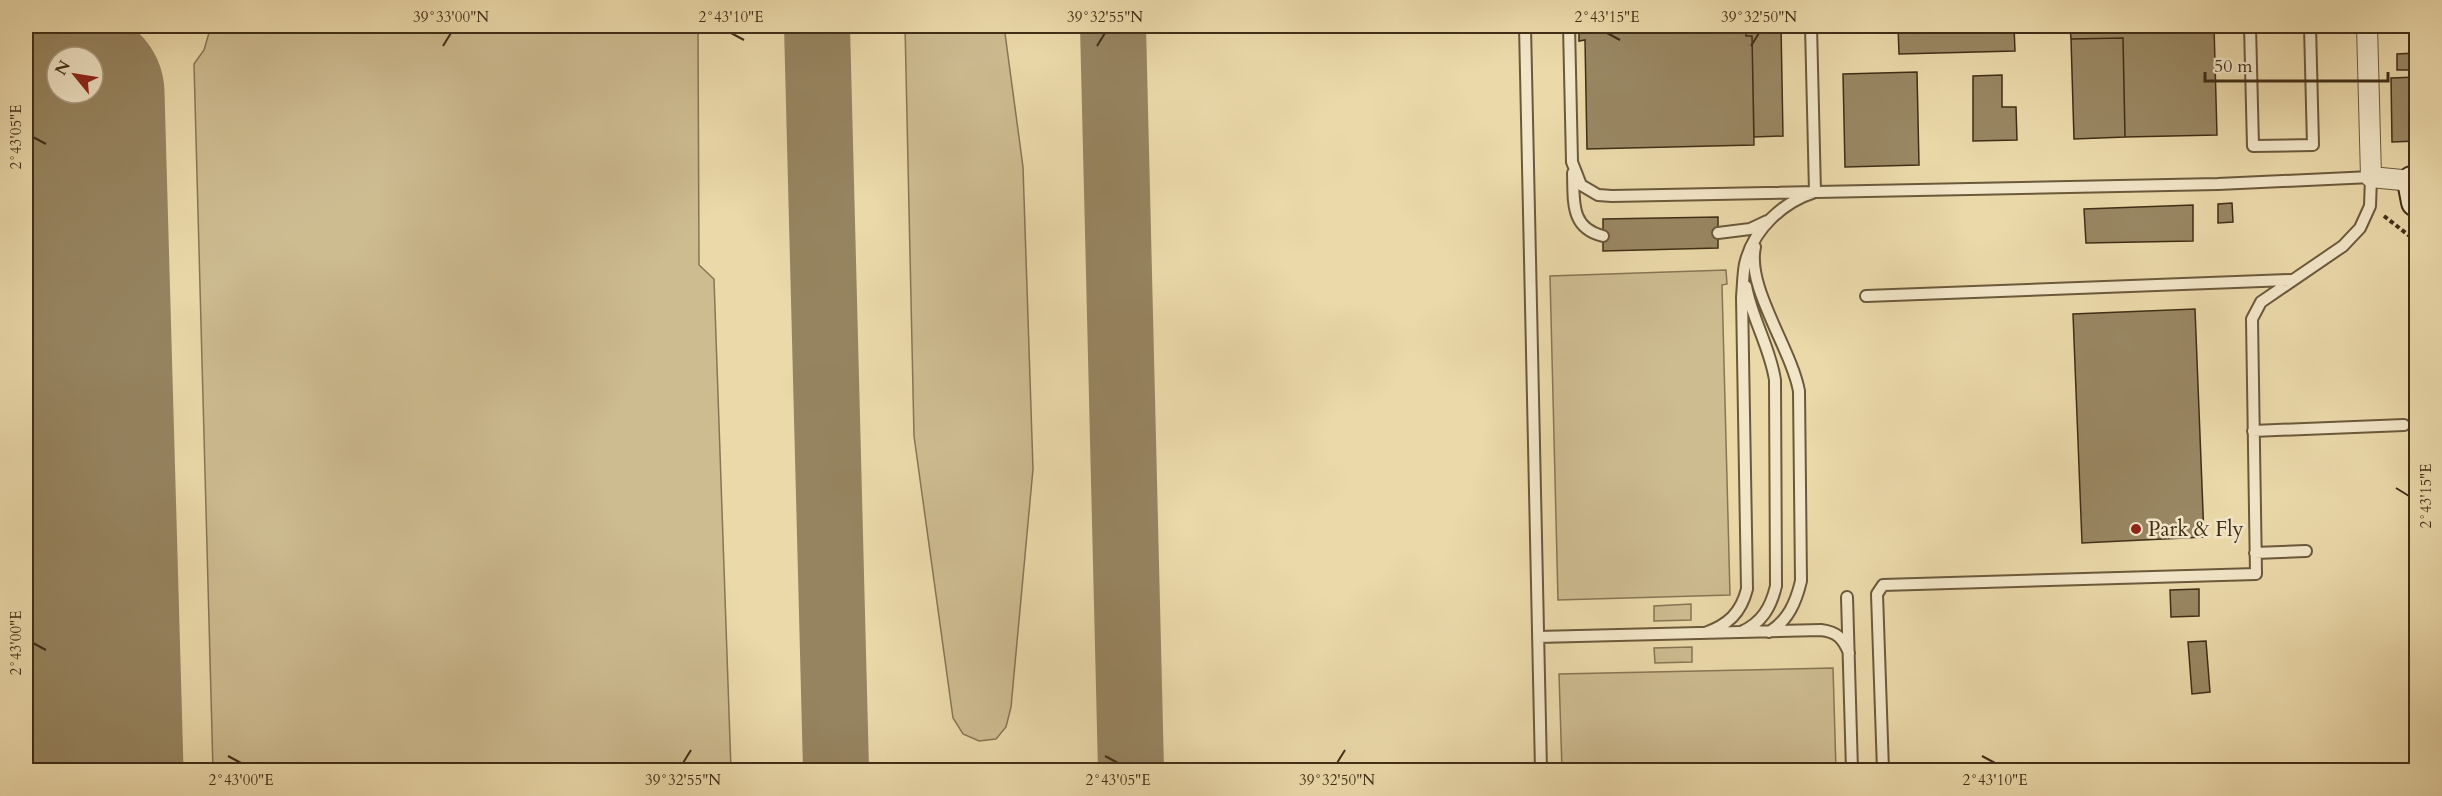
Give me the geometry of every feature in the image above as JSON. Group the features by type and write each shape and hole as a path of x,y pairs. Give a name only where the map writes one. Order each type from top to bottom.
{"street":[{"path":"2367,26 2371,177 2415,188"}],"lane":[{"path":"1525,26 1541,771"},
{"path":"1569,26 1575,210 1578,219 1593,233 1603,236"},
{"path":"1811,26 1815,192"},
{"path":"2250,26 2253,146 2313,145 2310,26"},
{"path":"1572,162 1581,185 1598,195 1612,196 2218,184 2371,177 2370,206 2360,228 2352,238 2261,302 2252,319 2256,574 1883,585 1877,594 1882,771"},
{"path":"1718,233 1755,231 1792,201 1815,192"},
{"path":"1705,633 1729,621 1744,602 1747,589 1742,297 1745,265 1755,231"},
{"path":"1755,231 1753,254 1757,283 1790,360 1798,391 1801,581 1798,596 1786,618 1778,627 1768,632"},
{"path":"1742,632 1752,627 1767,611 1776,586 1775,380 1768,352 1747,293 1745,265"},
{"path":"1866,296 2280,282 2296,278"},
{"path":"2253,431 2404,425"},
{"path":"2255,553 2306,551"},
{"path":"1847,597 1852,771"},
{"path":"1538,637 1830,631 1845,642 1849,653"}],"path":[{"path":"2370,206 2406,231 2416,241"}],"shaded area":[{"path":"211,26 698,27 699,265 714,279 731,770 213,770 194,64 204,50"},
{"path":"905,26 1004,26 1023,167 1033,469 1011,707 1006,727 996,739 979,741 963,734 953,718 914,436"},
{"path":"1726,270 1727,284 1722,285 1730,595 1558,600 1550,276"},
{"path":"1691,604 1691,620 1654,621 1654,606"},
{"path":"1692,647 1692,662 1655,663 1654,648"},
{"path":"1833,668 1836,770 1562,770 1559,674"}],"building":[{"path":"1579,26 1746,26 1746,36 1752,36 1754,145 1587,149 1585,40 1579,41"},
{"path":"1746,26 1781,26 1783,136 1754,137 1752,36 1746,36"},
{"path":"1898,26 2014,26 2015,51 1899,54"},
{"path":"2070,26 2214,26 2217,135 2125,137 2123,38 2071,39"},
{"path":"2385,26 2416,26 2416,31 2386,31"},
{"path":"2123,38 2125,137 2074,139 2071,39"},
{"path":"2415,53 2416,70 2397,70 2397,54"},
{"path":"1917,72 1919,165 1845,167 1843,74"},
{"path":"2002,75 2002,107 2016,107 2017,140 1973,141 1973,76"},
{"path":"2416,77 2416,141 2392,142 2391,78"},
{"path":"2232,203 2233,222 2218,223 2218,204"},
{"path":"2193,205 2193,241 2086,243 2084,209"},
{"path":"1718,217 1718,248 1603,251 1603,219"},
{"path":"2195,309 2204,537 2082,543 2073,314"},
{"path":"2199,589 2199,616 2171,617 2170,590"},
{"path":"2206,641 2210,692 2192,694 2188,642"}],"taxiway":[{"path":"817,26 836,770"},
{"path":"1113,26 1131,770"}],"runway":[{"path":"82,105 101,770"}],"place":[{"name":"Park & Fly","path":"2136,529"}]}
